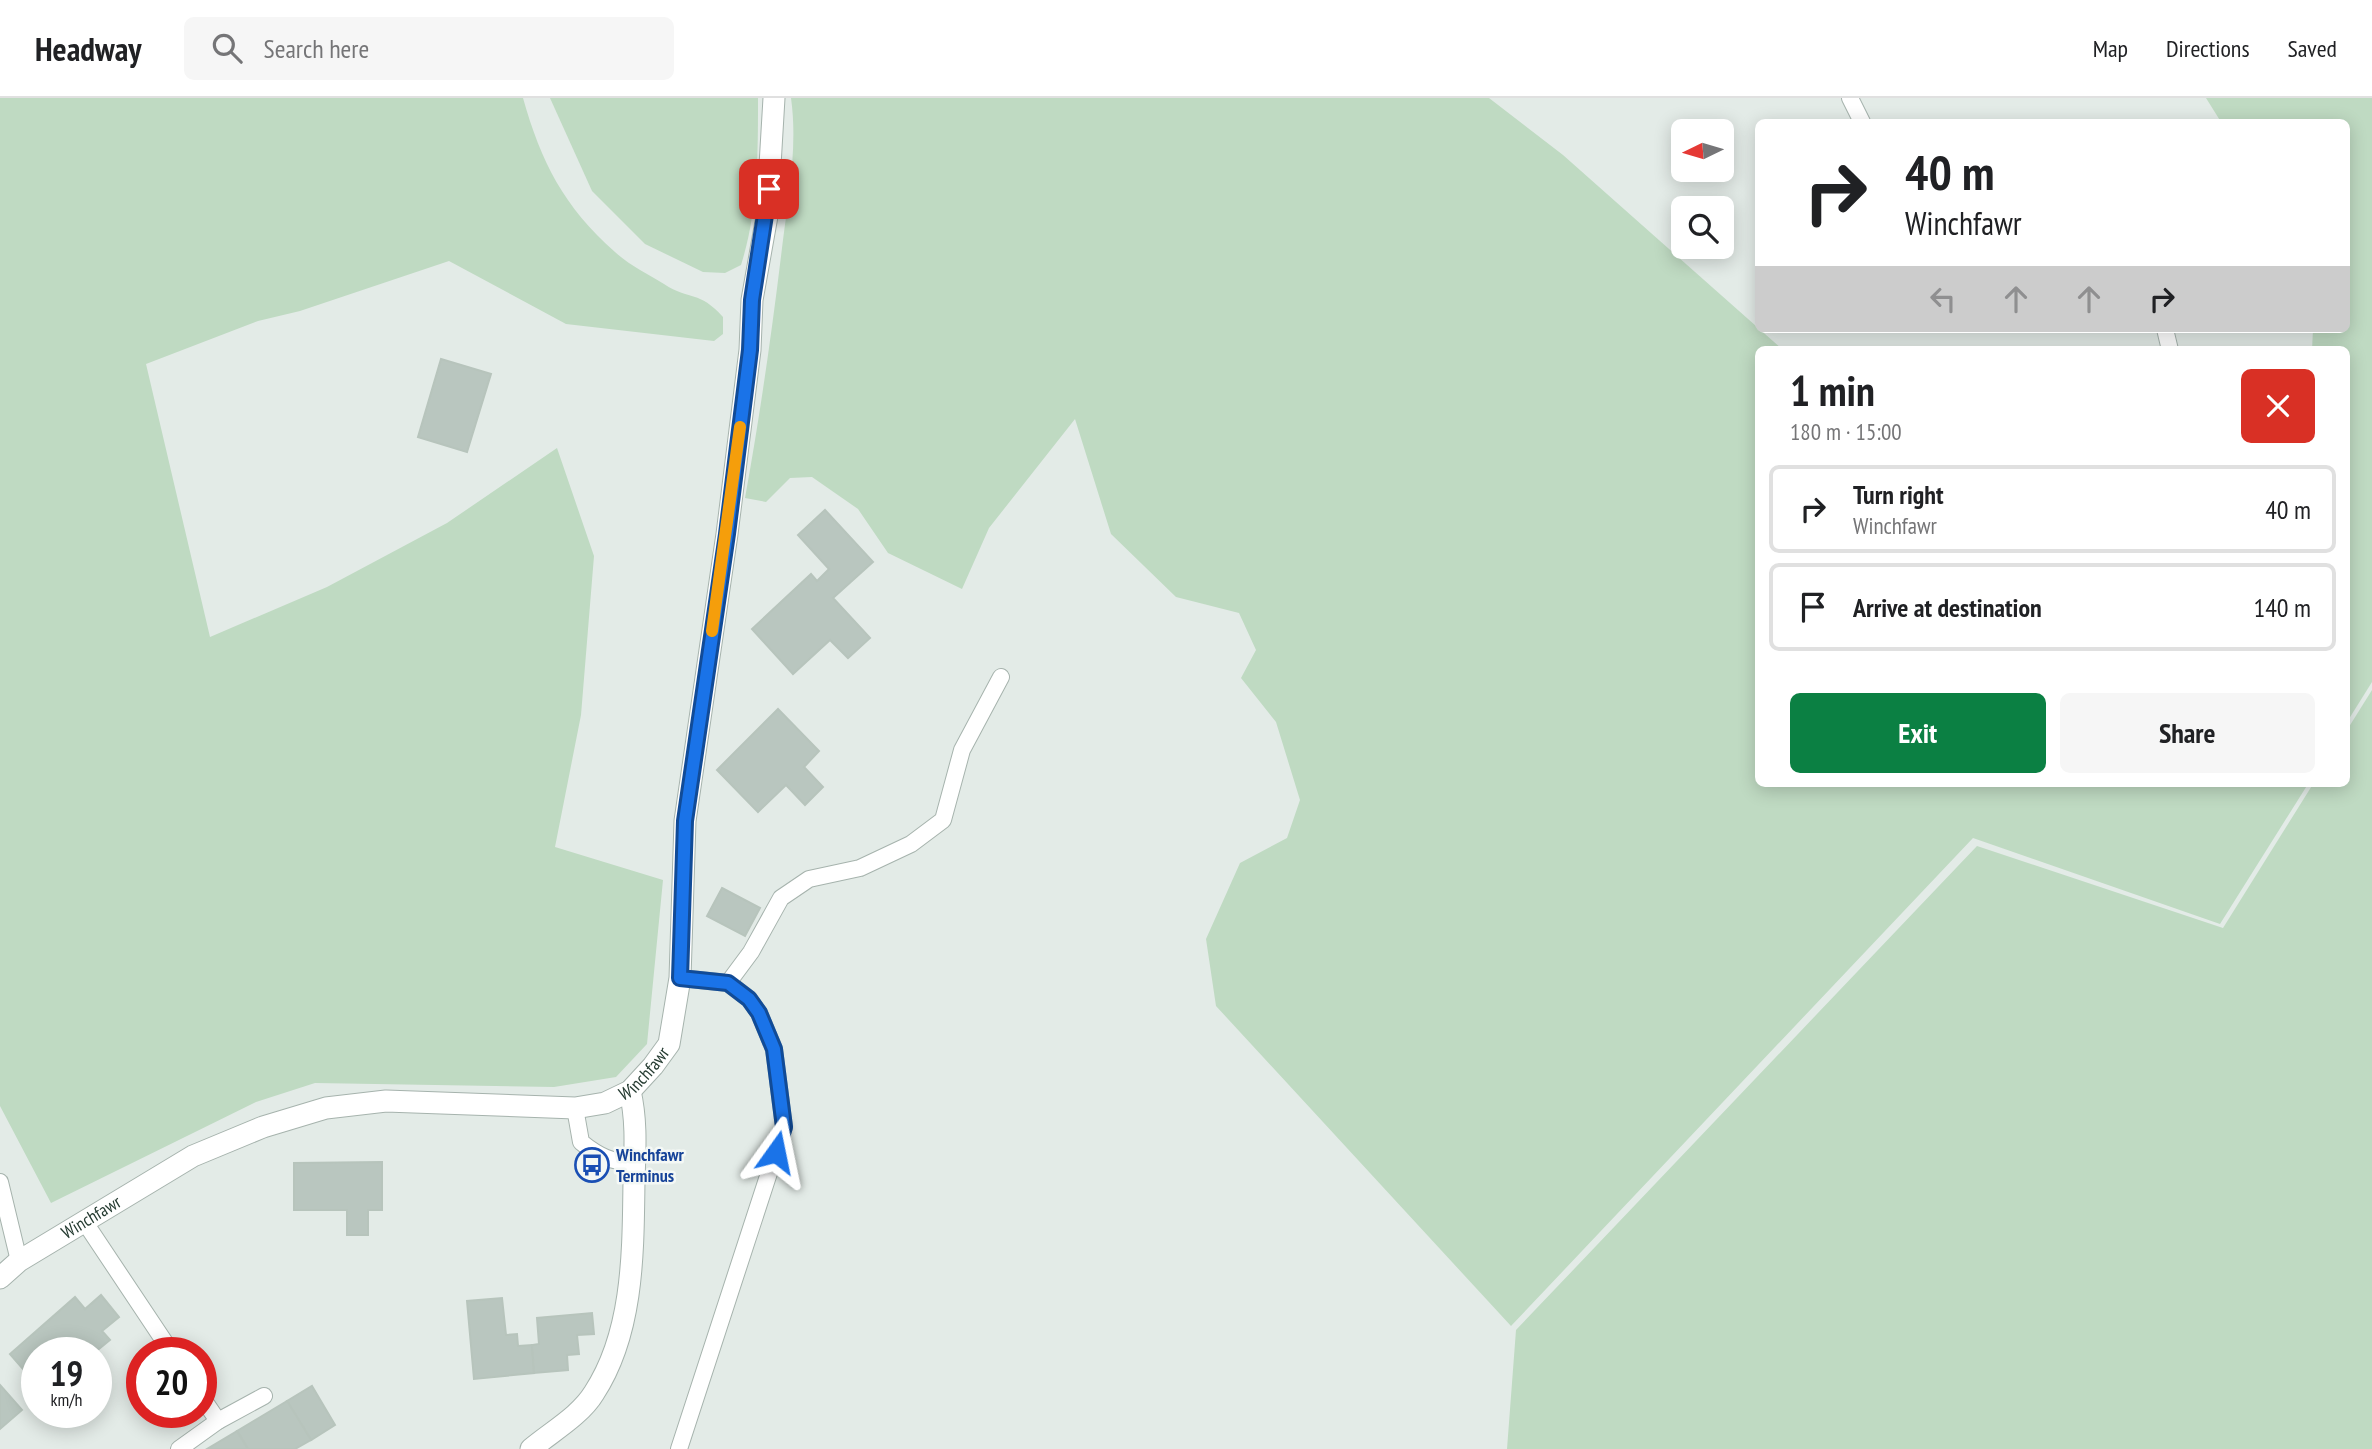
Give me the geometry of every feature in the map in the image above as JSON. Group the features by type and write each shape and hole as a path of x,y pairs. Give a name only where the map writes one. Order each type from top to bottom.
{"street":[{"name":"Winchfawr","path":"0,1278 19,1261 193,1156 263,1127 326,1108 386,1101 575,1108 605,1103 630,1091 669,1044 680,978 685,821 727,534 750,350 752,300 767,216 774,98"},
{"path":"531,1449 590,1399 612,1359 626,1309 634,1235 635,1113 630,1091"}],"lane":[{"path":"1850,98 1860,119"},
{"path":"728,983 751,952 781,898 809,879 860,868 911,844 943,820 962,750 1000,677"},
{"path":"679,1449 784,1127 774,1049 759,1013 749,999 728,983 680,978"},
{"path":"575,1108 581,1142 596,1155 618,1163 635,1161"},
{"path":"0,1182 19,1261"},
{"path":"84,1220 161,1337"},
{"path":"179,1449 218,1421 264,1396"}],"green space":[{"path":"0,98 523,98 538,143 557,182 597,235 632,265 673,289 701,299 723,317 723,334 714,341 566,324 449,261 300,311 258,321 146,364 210,637 327,587 447,523 557,448 594,556 581,715 555,847 663,880 647,1044 616,1077 554,1087 315,1083 256,1102 51,1203 0,1106"},
{"path":"550,98 758,98 754,203 741,265 725,273 703,272 645,244 592,191"},
{"path":"791,98 1489,98 1563,155 1671,251 1671,259 1680,259 1755,325 1755,333 1764,333 1778,346 1755,346 1755,787 2306,787 2220,924 1973,838 1511,1326 1216,1006 1206,939 1240,863 1287,838 1300,800 1276,722 1241,678 1256,650 1239,613 1176,597 1111,534 1075,419 989,528 962,589 888,553 858,509 812,477 790,478 766,502 745,498 789,192 793,135"},
{"path":"2206,98 2372,98 2372,682 2350,717 2350,346 2312,346 2313,333 2350,333 2350,119 2219,119"},
{"path":"2372,690 2372,1449 1507,1449 1516,1330 1977,846 2223,928 2311,787 2350,787 2350,725"}],"building":[{"path":"441,359 491,374 467,452 418,437"},
{"path":"825,510 873,562 833,598 870,638 848,658 830,640 793,674 752,629 811,574 817,581 829,569 798,535"},
{"path":"778,709 819,751 804,767 823,787 805,805 786,785 758,812 717,770"},
{"path":"722,888 760,908 745,936 707,916"},
{"path":"382,1162 382,1210 368,1210 368,1235 347,1235 347,1210 294,1210 294,1163"},
{"path":"101,1295 119,1317 102,1331 107,1337 29,1337 75,1297 85,1309"},
{"path":"502,1298 506,1335 517,1334 518,1346 532,1345 534,1373 474,1379 467,1301"},
{"path":"592,1313 594,1334 577,1335 579,1354 567,1355 568,1370 534,1373 532,1345 539,1344 537,1318"},
{"path":"21,1344 21,1367 10,1354"},
{"path":"0,1385 21,1411 0,1429"},
{"path":"312,1386 335,1425 311,1440 287,1401"},
{"path":"287,1401 311,1440 295,1449 248,1449 237,1431"},
{"path":"237,1431 248,1449 207,1449"}],"slow traffic":[{"path":"712,631 740,427"}],"place":[{"name":"Winchfawr Terminus","path":"592,1165"}],"route":[{"path":"769,189 767,216 752,300 750,350 727,534 694,742 685,821 680,978 728,983 749,999 759,1013 774,1049 784,1127 776,1152"}]}
